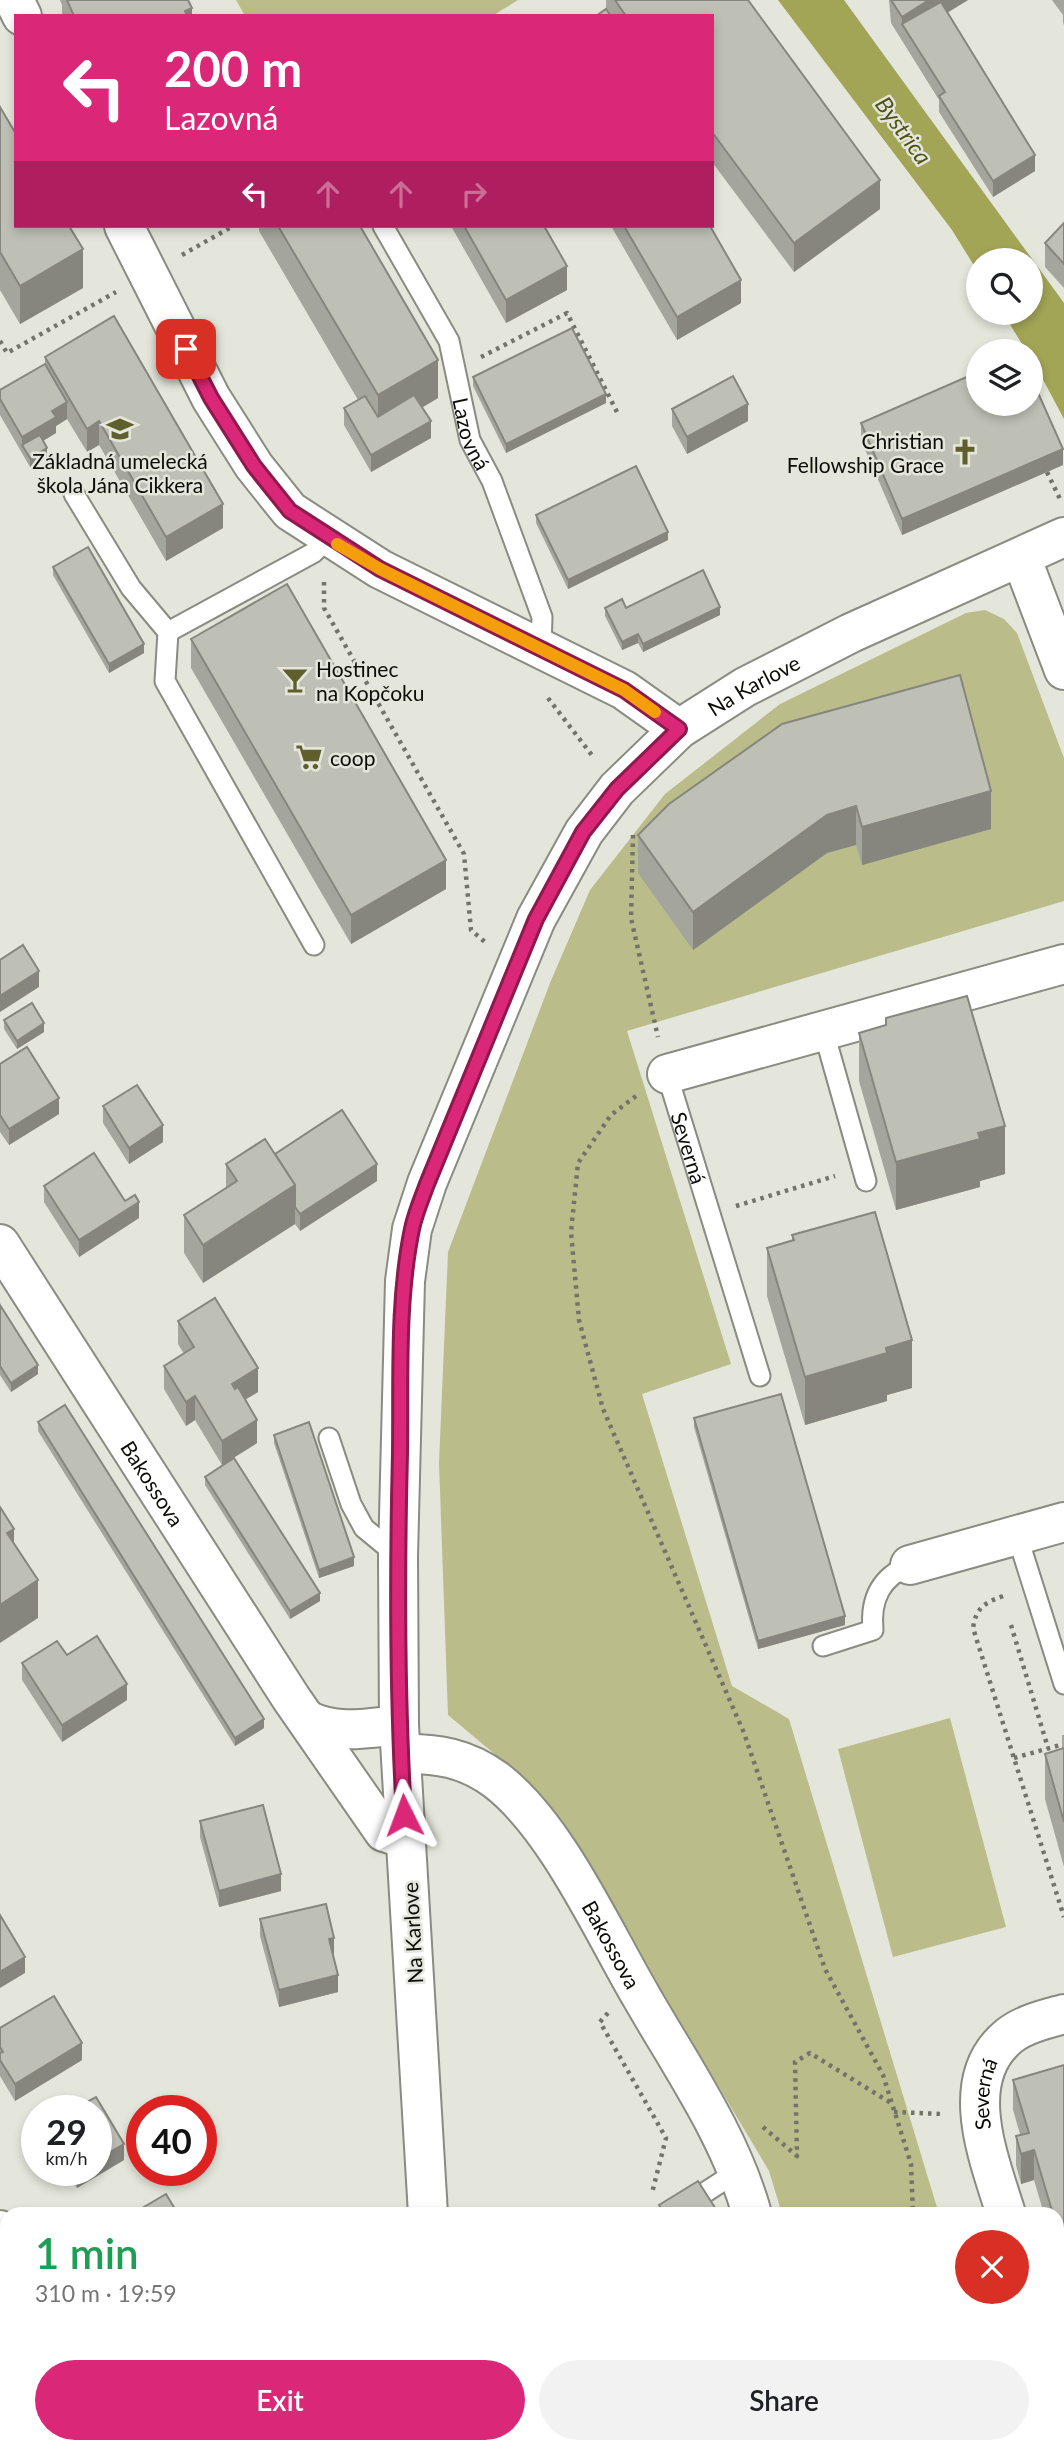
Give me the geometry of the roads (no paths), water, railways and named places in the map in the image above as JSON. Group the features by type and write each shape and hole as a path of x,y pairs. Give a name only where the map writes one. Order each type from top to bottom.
{"street":[{"path":"125,228 211,398 254,466 290,511 328,538 380,569 624,690 679,729"},
{"name":"Na Karlove","path":"428,2207 401,1749 398,1556 405,1280 412,1229 427,1184 536,919 583,832 617,789 679,729 746,687 828,645 1021,557 1062,520"},
{"path":"1021,557 1064,670"},
{"path":"667,1073 1064,964"},
{"name":"Bakossova","path":"0,1244 307,1720 384,1832 406,1839"},
{"path":"910,1565 1064,1522"},
{"name":"Bakossova","path":"307,1720 322,1728 348,1730 401,1749 437,1753 468,1763 514,1795 559,1854 710,2117 738,2171 750,2207"},
{"name":"Bakossova","path":"336,1762 349,1771 401,1749"},
{"name":"Severná","path":"1004,2207 979,2115 990,2059 1009,2036 1037,2022 1064,2014"}],"lane":[{"name":"Lazovná","path":"384,228 449,341 470,440 492,481 542,617 541,648"},
{"path":"74,494 131,588 168,632 166,681 314,945"},
{"path":"168,632 313,553 328,538"},
{"path":"823,1029 864,1174"},
{"name":"Severná","path":"667,1073 760,1376"},
{"path":"329,1438 351,1504 364,1528 398,1556"},
{"path":"1017,1535 1064,1684"},
{"path":"823,1646 873,1630 874,1599 883,1582 897,1570 910,1565"},
{"path":"683,2207 738,2171"}],"water":[{"name":"Bystrica","path":"778,0 844,0 1024,248 966,248 966,253 952,230"},
{"path":"1043,274 1064,303 1064,419 1043,380 1043,339 1019,339 1010,325 1043,325"}],"place":[{"name":"Základná umelecká škola Jána Cikkera","path":"120,429"},
{"name":"Christian Fellowship Grace","path":"965,452"},
{"name":"Hostinec na Kopčoku","path":"295,680"},
{"name":"coop","path":"309,757"}]}
